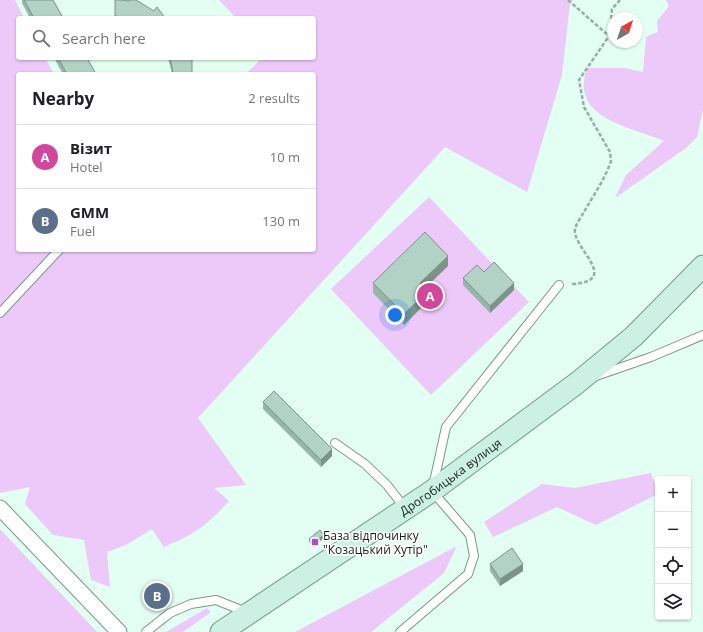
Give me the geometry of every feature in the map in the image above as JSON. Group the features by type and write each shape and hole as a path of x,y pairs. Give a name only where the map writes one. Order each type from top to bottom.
{"main road":[{"name":"Дрогобицька вулиця","path":"221,632 432,491 577,383 634,336 703,266"}],"street":[{"path":"0,508 119,632"}],"lane":[{"path":"0,313 57,252"},
{"path":"400,632 468,574 474,556 470,535 432,491 446,427 559,285"},
{"path":"577,383 650,357 703,335"},
{"path":"335,443 365,464 387,485 406,508"},
{"path":"146,632 170,613 191,604 216,600 249,613"}],"path":[{"path":"568,0 607,34"},
{"path":"612,12 612,9 620,0"},
{"path":"559,285 584,284 592,276 594,270 593,263 577,242 575,228 611,161 610,152 584,107 579,80 607,39"}],"shaded area":[{"path":"0,0 15,0 23,16 16,16 16,60 46,60 53,72 16,72 16,252 316,252 316,72 248,72 260,60 316,60 316,16 234,16 219,0 573,0 570,3 562,75 527,192 445,147 198,418 246,485 214,488 229,501 214,517 192,533 164,547 152,529 126,545 107,552 110,587 91,580 84,540 53,535 25,504 30,487 0,493"},
{"path":"666,0 703,0 703,109 697,137 686,148 615,198 626,175 664,141 620,125 594,110 587,99 584,85 587,68 624,68 643,72 646,37 658,32 657,21 669,6"},
{"path":"429,197 529,302 431,395 331,289"},
{"path":"651,473 655,485 655,496 596,525 557,507 493,537 484,522 542,484 575,488"},
{"path":"0,529 97,632 0,632"},
{"path":"457,546 444,573 371,632 295,632"},
{"path":"207,608 211,612 183,632 166,632"}],"building":[{"path":"24,0 53,0 62,16 33,16"},
{"path":"115,0 136,0 154,11 157,7 164,16 115,16"},
{"path":"59,60 88,60 95,72 66,72"},
{"path":"170,60 192,60 192,72 173,72"},
{"path":"425,232 448,256 420,283 428,291 404,314 373,283"},
{"path":"494,262 514,283 490,306 463,278 477,265 484,272"},
{"path":"274,391 332,449 321,460 263,402"},
{"path":"320,530 324,535 312,543 309,539"},
{"path":"512,548 523,564 500,579 490,564"},
{"path":"158,583 166,591 157,600 149,591"}],"place":[{"name":"Візит","path":"430,296"},
{"name":"База відпочинку \"Козацький Хутір\"","path":"315,542"},
{"name":"GMM","path":"157,596"}]}
